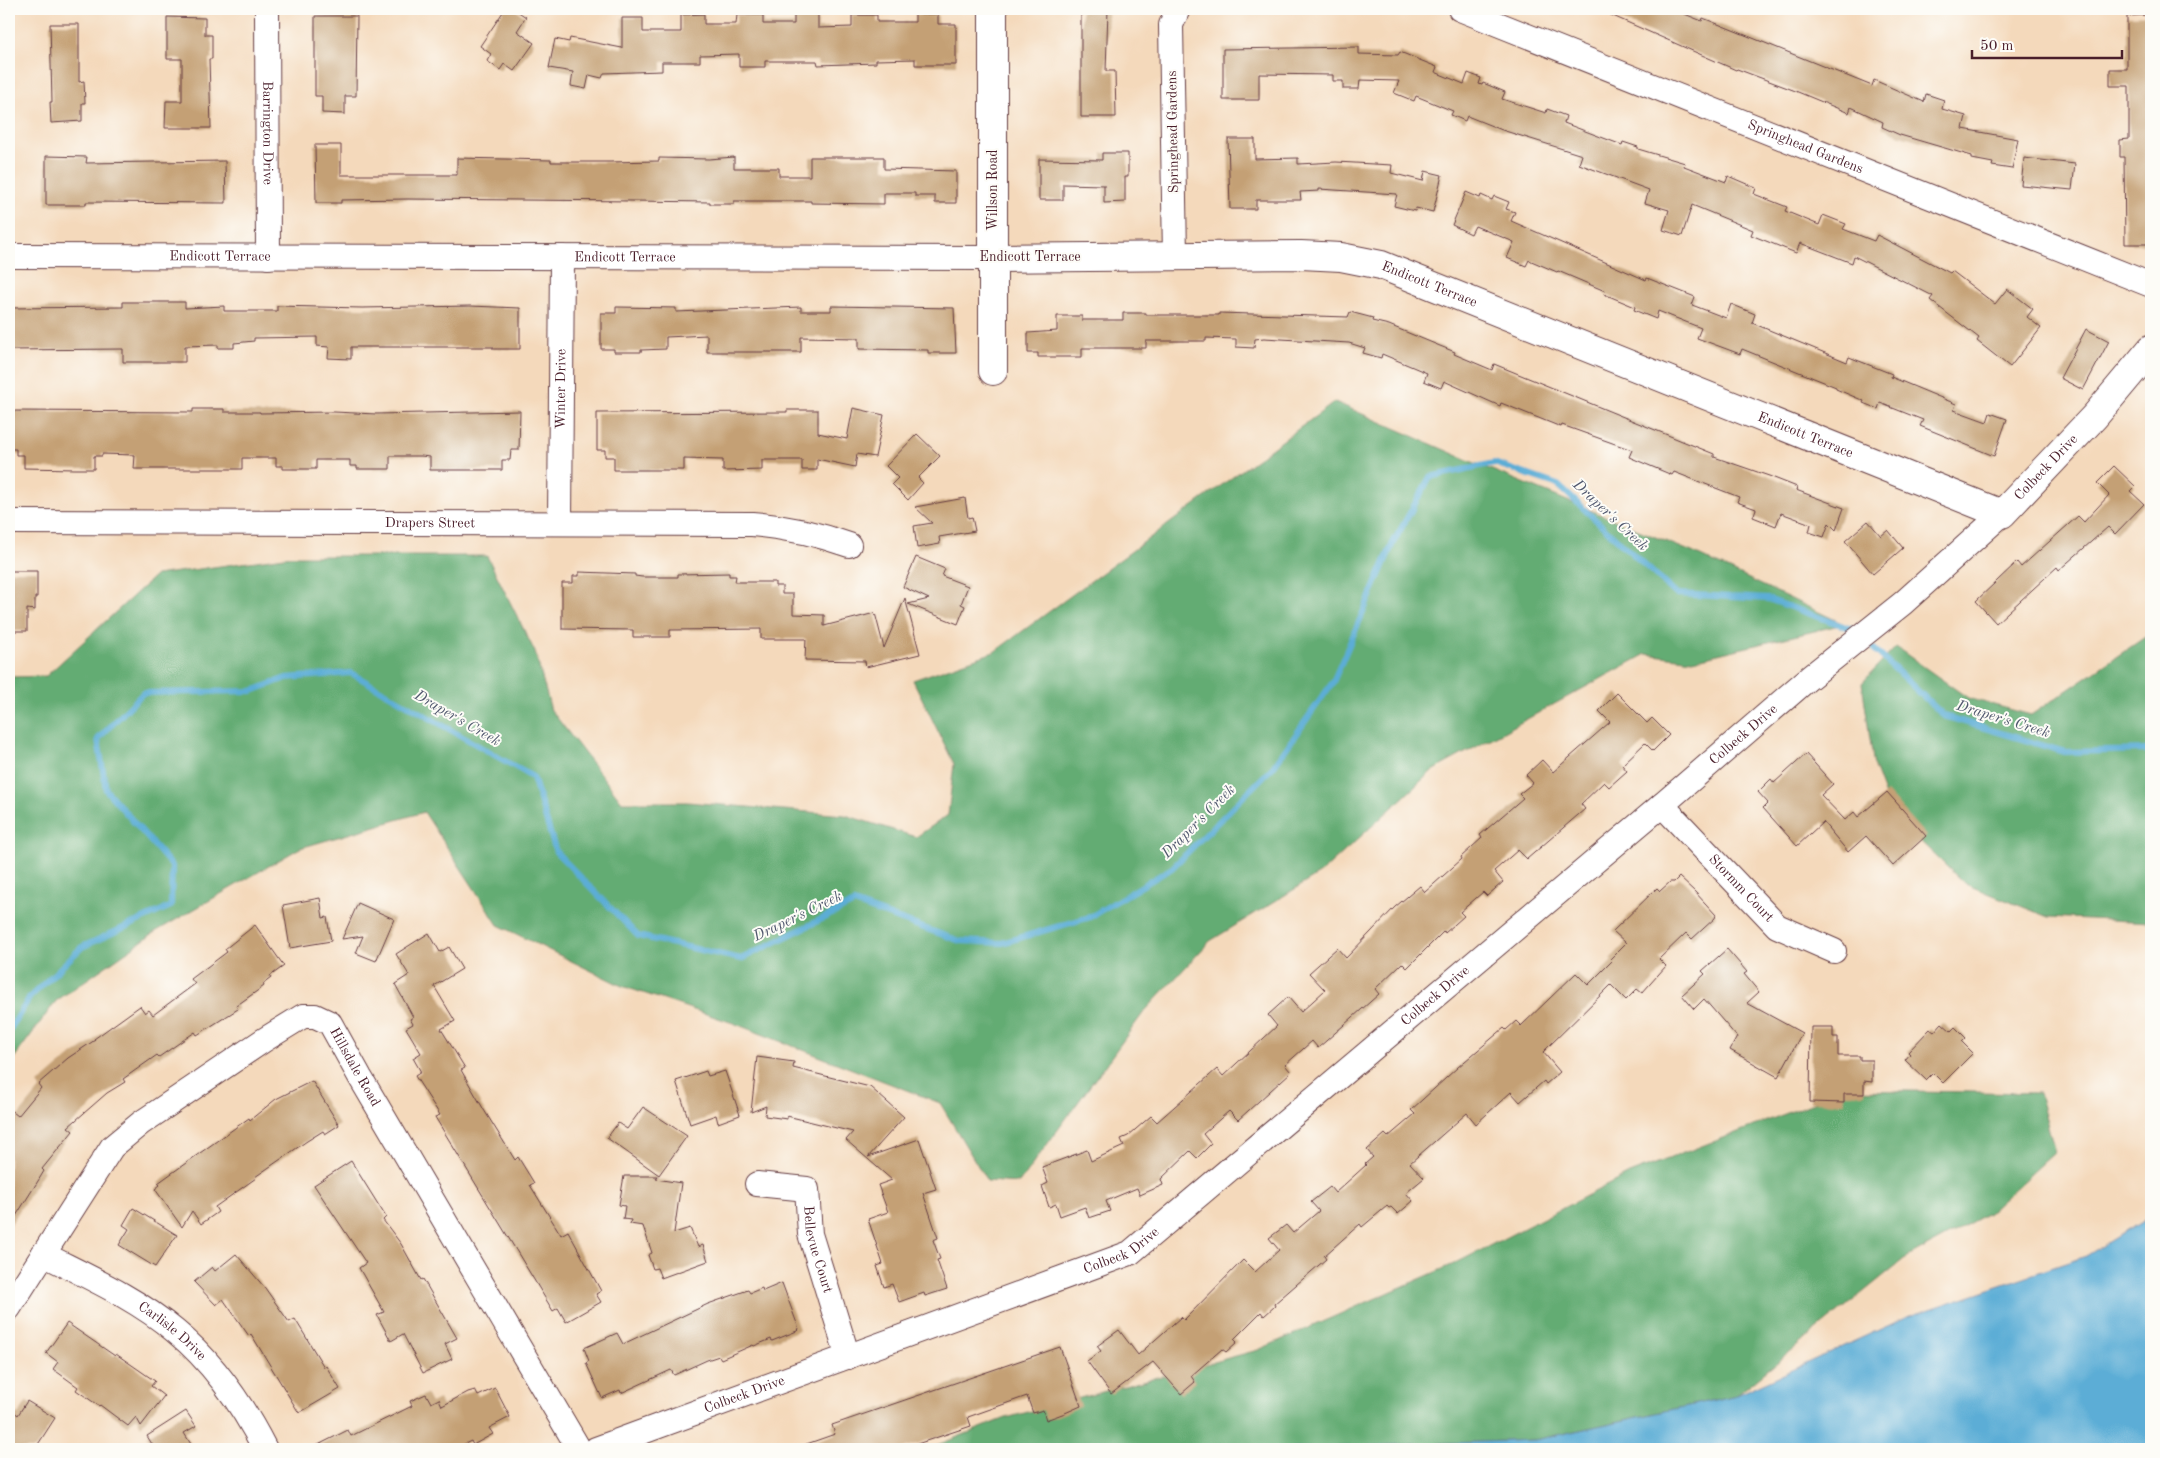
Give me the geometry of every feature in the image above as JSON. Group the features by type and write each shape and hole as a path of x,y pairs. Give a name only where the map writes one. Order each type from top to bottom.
{"street":[{"name":"Barrington Drive","path":"267,9 268,257"},
{"name":"Willson Road","path":"993,9 993,371"},
{"name":"Springhead Gardens","path":"1175,256 1171,26 1178,9"},
{"name":"Springhead Gardens","path":"1460,9 2151,285"},
{"name":"Endicott Terrace","path":"9,256 1333,257 1382,265 2002,514"},
{"name":"Winter Drive","path":"560,523 562,257"},
{"name":"Colbeck Drive","path":"596,1449 1130,1253 1662,805 1809,678 1903,603 2002,514 2081,430 2151,349"},
{"name":"Drapers Street","path":"9,522 752,524 793,528 849,545"},
{"name":"Stormm Court","path":"1662,805 1777,926 1834,951"},
{"name":"Hillsdale Road","path":"9,1308 112,1147 141,1123 264,1040 303,1016 315,1016 330,1023 338,1036 579,1449"},
{"name":"Bellevue Court","path":"758,1184 807,1189 810,1234 848,1357"},
{"name":"Carlisle Drive","path":"43,1254 116,1291 175,1331 212,1368 254,1428 265,1449"}],"green space":[{"path":"1335,402 1470,461 1692,552 1844,624 1693,660 1646,654 1432,771 1321,873 1210,941 1144,1012 1019,1183 987,1181 940,1103 733,1023 622,986 498,925 424,812 300,848 155,932 56,1001 9,1065 9,677 46,676 156,575 292,556 487,556 535,652 551,710 622,802 687,802 845,815 916,837 948,815 954,764 913,680 994,652"},
{"path":"2151,633 2151,922 2048,917 1965,884 1892,814 1874,767 1862,683 1896,647 1968,698 2031,715"},
{"path":"1847,1090 2039,1093 2055,1152 1988,1213 1904,1259 1737,1395 1535,1440 1281,1449 927,1449 1006,1418 1258,1350 1456,1263 1629,1174"}],"water":[{"path":"2151,1216 2151,1449 1281,1449 1535,1440 1737,1395 1907,1317 2086,1256"}],"building":[{"path":"505,9 514,9 526,17 517,31 534,43 514,71 504,64 500,70 487,61 491,54 480,46"},
{"path":"1081,9 1108,9 1106,71 1115,71 1116,117 1081,117"},
{"path":"1597,9 1672,9 1702,21 1703,18 1872,86 1874,80 1924,102 1926,94 1944,100 1942,109 1966,116 1963,129 2018,139 2012,169 1992,166 1993,163 1972,159 1972,156 1900,135 1882,127 1883,122 1851,107 1849,113 1793,90 1736,70"},
{"path":"704,14 704,24 736,24 737,15 763,15 763,24 794,24 794,14 818,14 818,28 852,27 852,15 877,15 877,22 915,22 915,14 938,14 938,24 956,24 956,65 915,65 915,59 876,60 876,63 818,65 817,61 765,61 765,67 739,67 739,54 700,55 700,62 662,62 662,71 604,73 602,78 589,75 586,89 571,86 573,72 549,68 555,39 569,42 570,38 622,48 622,18 643,18 643,32 681,32 681,15"},
{"path":"2151,15 2151,244 2125,244 2124,157 2120,157 2120,140 2129,139 2129,86 2110,86 2110,69 2127,69 2127,16"},
{"path":"315,16 357,16 356,96 345,96 345,114 322,113 322,96 315,96"},
{"path":"167,17 205,18 205,35 212,35 212,59 209,59 211,128 165,128 166,101 182,101 182,59 167,59"},
{"path":"50,24 79,24 79,82 84,81 85,103 82,103 82,121 51,123"},
{"path":"1359,47 1359,54 1398,55 1400,52 1437,67 1435,72 1464,84 1468,73 1481,78 1479,84 1482,85 1483,83 1505,92 1502,99 1546,113 1547,109 1566,116 1564,123 1622,145 1623,142 1638,147 1638,149 1685,163 1684,166 1726,182 1728,176 1756,188 1754,194 1787,207 1785,211 1819,225 1823,215 1846,224 1843,229 1874,241 1877,235 1950,273 1952,271 1995,304 2007,289 2033,309 2027,317 2041,328 2010,367 1977,341 1979,338 1930,300 1933,296 1854,256 1852,263 1800,243 1796,253 1751,235 1753,230 1692,205 1682,236 1663,230 1669,210 1645,203 1649,190 1579,164 1582,155 1502,130 1467,116 1465,121 1451,115 1453,111 1416,96 1414,101 1394,93 1399,81 1360,80 1359,89 1343,89 1343,81 1333,81 1333,75 1259,74 1259,100 1223,100 1223,49"},
{"path":"1228,139 1255,139 1255,159 1298,158 1298,164 1336,162 1392,165 1391,173 1423,181 1425,171 1442,175 1433,212 1416,208 1415,211 1394,206 1397,194 1319,189 1319,191 1300,192 1301,200 1256,200 1256,209 1230,209"},
{"path":"315,145 341,145 341,175 457,175 457,158 551,160 551,162 610,162 659,161 659,158 709,159 734,157 734,168 779,168 779,176 810,176 810,157 884,157 884,169 956,171 956,203 935,203 935,196 915,196 915,193 884,193 884,204 811,203 811,201 734,201 734,204 710,204 710,202 407,199 341,200 341,203 316,203"},
{"path":"1102,153 1128,153 1128,177 1125,177 1125,202 1104,203 1104,185 1063,184 1063,200 1039,200 1039,159 1102,160"},
{"path":"46,156 87,157 86,163 225,161 226,203 86,202 86,205 46,205"},
{"path":"2024,158 2075,164 2072,190 2021,185"},
{"path":"1466,192 1480,198 1481,195 1492,200 1494,196 1509,202 1506,209 1515,212 1511,221 1646,280 1647,278 1695,297 1692,305 1726,318 1731,304 1755,314 1752,323 1847,362 1849,357 1892,374 1891,377 1956,404 1954,410 1987,422 1990,413 2007,419 1994,456 1920,426 1923,420 1880,403 1878,409 1836,389 1836,387 1742,349 1740,354 1697,338 1701,328 1658,311 1656,319 1634,310 1635,307 1604,294 1605,291 1558,271 1529,260 1526,266 1507,258 1514,242 1475,226 1471,234 1452,225"},
{"path":"123,302 185,302 185,308 224,306 224,311 277,311 277,306 362,308 470,306 520,308 520,349 493,349 493,347 351,347 351,359 328,358 329,347 317,346 317,337 254,338 254,341 234,343 234,348 218,348 218,345 185,346 185,362 123,362 123,349 9,350 9,308 123,307"},
{"path":"831,306 954,308 956,353 928,353 928,350 859,349 859,338 801,337 801,352 707,352 707,335 666,337 666,349 641,350 641,352 614,352 614,349 601,349 601,313 616,313 616,307 676,308 676,312 801,307 801,311 831,311"},
{"path":"1350,312 1373,318 1372,321 1389,325 1455,352 1454,354 1492,370 1494,364 1714,454 1714,457 1769,476 1797,487 1796,490 1844,508 1836,530 1829,523 1824,537 1809,532 1811,524 1781,513 1776,526 1753,517 1756,509 1737,502 1739,497 1674,472 1672,475 1629,457 1632,450 1562,425 1561,427 1501,403 1500,406 1444,381 1441,388 1424,381 1427,373 1382,354 1381,358 1363,353 1365,348 1349,343 1264,338 1255,339 1254,348 1236,347 1236,339 1206,338 1206,341 1146,341 1146,348 1082,348 1082,357 1038,357 1038,353 1028,353 1028,333 1057,331 1057,316 1082,316 1082,320 1123,320 1123,313 1146,313 1146,315 1219,315 1219,313 1348,317"},
{"path":"2086,329 2109,341 2083,390 2060,378"},
{"path":"853,408 884,415 875,457 857,454 855,467 817,459 817,470 802,470 802,460 762,460 762,470 723,471 723,460 684,459 684,470 614,470 614,457 605,457 605,450 597,450 597,413 787,412 787,410 818,410 818,433 847,439"},
{"path":"193,409 224,409 224,412 260,413 334,412 376,414 520,411 519,450 511,450 510,460 502,460 502,470 430,470 430,457 421,456 390,456 390,469 357,469 357,466 350,466 350,460 316,460 316,469 283,469 283,466 276,466 276,458 242,458 242,469 134,469 135,455 102,454 102,456 94,456 94,469 24,468 24,455 16,455 16,449 9,449 9,411 193,412"},
{"path":"917,434 940,456 918,478 923,483 908,500 892,484 898,478 886,466"},
{"path":"2114,466 2135,486 2130,491 2144,504 2115,534 2108,527 2059,570 2057,567 1996,623 1976,601 2017,562 2021,567 2078,516 2084,522 2109,495 2097,483"},
{"path":"965,498 968,518 972,517 975,531 939,537 940,544 917,548 914,526 932,523 915,507"},
{"path":"1868,521 1881,536 1888,530 1903,548 1873,574 1845,541"},
{"path":"916,557 945,569 942,576 968,586 961,604 965,606 958,624 908,604 929,599 903,587"},
{"path":"10,571 37,571 35,610 27,609 27,631 9,631"},
{"path":"579,572 635,574 635,576 642,577 678,577 678,574 729,573 729,576 736,576 735,582 775,582 775,586 782,586 782,594 793,594 793,614 824,615 824,626 875,613 884,648 905,598 920,654 866,667 865,661 805,660 806,639 761,639 761,629 670,630 670,637 633,637 633,630 562,629 562,583 573,583 573,576 579,576"},
{"path":"1617,693 1647,723 1652,718 1669,735 1653,751 1645,743 1622,765 1627,771 1609,787 1604,782 1581,804 1585,809 1527,859 1518,850 1494,871 1503,882 1487,896 1483,892 1460,912 1464,916 1445,933 1444,931 1407,968 1402,963 1375,989 1379,994 1318,1048 1312,1041 1285,1065 1291,1072 1238,1120 1229,1111 1203,1134 1211,1144 1197,1158 1190,1151 1161,1179 1163,1185 1140,1195 1137,1188 1106,1201 1110,1211 1089,1218 1085,1207 1060,1216 1056,1204 1049,1207 1042,1186 1048,1183 1042,1167 1087,1150 1091,1161 1124,1146 1121,1139 1128,1136 1151,1116 1157,1122 1217,1069 1223,1076 1277,1026 1268,1015 1288,997 1301,1012 1325,990 1309,973 1337,948 1346,958 1395,907 1420,886 1425,892 1462,859 1461,857 1482,838 1480,835 1523,798 1519,794 1533,783 1526,775 1542,760 1553,772 1610,722 1599,711"},
{"path":"1806,754 1833,784 1821,795 1845,820 1854,812 1858,817 1887,792 1926,836 1893,866 1866,836 1848,852 1823,822 1797,846 1763,808 1768,803 1758,792 1771,779 1774,783"},
{"path":"1679,877 1716,915 1715,918 1692,939 1686,933 1659,959 1666,966 1642,993 1637,989 1626,1000 1611,985 1543,1052 1560,1072 1546,1084 1544,1081 1520,1102 1511,1092 1476,1124 1467,1113 1410,1163 1424,1178 1406,1193 1413,1201 1398,1214 1391,1207 1387,1206 1362,1227 1360,1224 1324,1256 1326,1259 1274,1304 1275,1306 1264,1316 1261,1312 1234,1339 1237,1342 1226,1352 1222,1349 1191,1376 1195,1382 1181,1394 1153,1362 1111,1394 1087,1361 1101,1351 1097,1346 1119,1330 1138,1355 1181,1317 1184,1320 1243,1260 1255,1272 1279,1250 1269,1238 1286,1225 1293,1233 1319,1211 1311,1202 1330,1187 1335,1193 1366,1165 1373,1157 1367,1150 1385,1134 1388,1137 1415,1114 1411,1110 1458,1067 1504,1028 1506,1030 1516,1021 1521,1026 1576,973 1588,985 1612,961 1610,959 1626,943 1613,931 1657,888 1660,891"},
{"path":"320,898 323,918 327,917 331,941 290,948 283,905"},
{"path":"358,903 394,919 376,961 356,953 363,936 342,939"},
{"path":"255,925 284,966 270,976 271,978 263,984 264,986 236,1006 238,1009 197,1035 195,1032 159,1057 157,1055 123,1079 125,1082 107,1093 68,1127 73,1131 42,1169 44,1171 9,1227 9,1109 18,1116 41,1088 38,1084 68,1058 140,1006 145,1013 149,1010 153,1015 195,984 191,979 227,952 225,949"},
{"path":"429,933 440,952 449,947 462,969 434,986 455,1021 441,1029 465,1068 461,1070 484,1110 515,1160 518,1157 534,1183 530,1185 561,1235 568,1231 601,1291 596,1294 601,1302 566,1322 558,1308 553,1311 435,1117 440,1115 415,1076 421,1072 413,1058 421,1053 406,1028 413,1024 410,1019 413,1017 395,984 409,975 396,954"},
{"path":"1727,949 1747,972 1744,974 1759,992 1747,1003 1802,1033 1778,1077 1730,1050 1737,1037 1704,999 1694,1009 1682,995 1705,974 1702,971"},
{"path":"1942,1023 1951,1031 1955,1027 1966,1038 1962,1042 1973,1053 1943,1083 1933,1073 1926,1080 1905,1060 1910,1054 1908,1052 1930,1029 1934,1032"},
{"path":"1811,1027 1833,1027 1833,1037 1838,1037 1838,1056 1860,1056 1860,1060 1872,1060 1872,1082 1864,1081 1864,1094 1844,1094 1844,1103 1810,1102"},
{"path":"757,1057 794,1062 793,1068 870,1087 904,1117 868,1157 919,1139 936,1189 923,1193 938,1238 933,1240 940,1259 937,1260 947,1289 925,1296 924,1293 899,1302 892,1284 884,1287 877,1266 883,1264 868,1219 888,1212 878,1185 892,1180 846,1140 853,1132 787,1116 787,1119 765,1116 766,1106 751,1112"},
{"path":"706,1071 708,1076 725,1071 740,1115 718,1123 716,1115 690,1124 676,1081"},
{"path":"312,1081 339,1125 325,1134 323,1131 255,1177 215,1207 218,1212 201,1224 192,1211 182,1227 155,1189 160,1185 158,1183 249,1118 250,1120 276,1099"},
{"path":"643,1107 687,1136 659,1175 607,1138 618,1123 627,1129"},
{"path":"351,1161 386,1217 383,1220 401,1244 421,1280 423,1279 457,1338 445,1344 452,1359 423,1373 403,1334 391,1341 377,1315 384,1312 359,1268 366,1263 314,1185"},
{"path":"624,1176 658,1176 656,1179 681,1183 674,1233 690,1228 698,1247 703,1245 708,1261 661,1278 657,1268 653,1269 648,1255 652,1253 643,1226 630,1224 631,1220 623,1219 625,1206 619,1205"},
{"path":"133,1208 177,1235 155,1267 119,1245 129,1229 123,1225"},
{"path":"236,1254 265,1288 289,1322 295,1319 324,1367 326,1366 340,1389 299,1413 251,1334 249,1336 223,1299 216,1305 194,1282 212,1267 215,1271"},
{"path":"782,1283 799,1329 797,1331 772,1341 771,1339 753,1345 721,1359 719,1356 707,1360 674,1375 671,1370 621,1393 620,1390 602,1398 586,1363 589,1361 584,1348 617,1333 623,1344 708,1304 748,1290 750,1293 762,1288 763,1291"},
{"path":"67,1323 155,1381 151,1386 164,1396 141,1426 136,1417 128,1426 76,1390 78,1387 53,1369 58,1362 46,1353"},
{"path":"1060,1347 1081,1406 1065,1413 1046,1420 1043,1410 1033,1413 1027,1396 968,1417 971,1426 902,1449 798,1449 798,1447 835,1434 832,1425"},
{"path":"495,1388 510,1417 489,1428 493,1434 473,1445 471,1441 454,1449 310,1449 348,1430 351,1436 412,1406 410,1401 426,1394 431,1403 439,1399 442,1406 468,1392 475,1390 478,1396"},
{"path":"27,1401 55,1418 35,1449 9,1449 9,1408 18,1415"},
{"path":"186,1411 196,1426 184,1433 194,1449 155,1449 147,1436"}],"waterway":[{"name":"Draper's Creek","path":"9,1031 30,997 82,947 171,906 172,866 106,790 98,739 143,693 252,691 286,678 351,673 533,777 556,852 638,936 741,959 854,903 960,941 1002,943 1090,917 1172,868 1273,767 1333,682 1393,543 1430,477 1494,463 1558,485 1676,594 1768,599 1852,629"},
{"name":"Draper's Creek","path":"1874,649 1944,716 2065,752 2151,750"}]}
